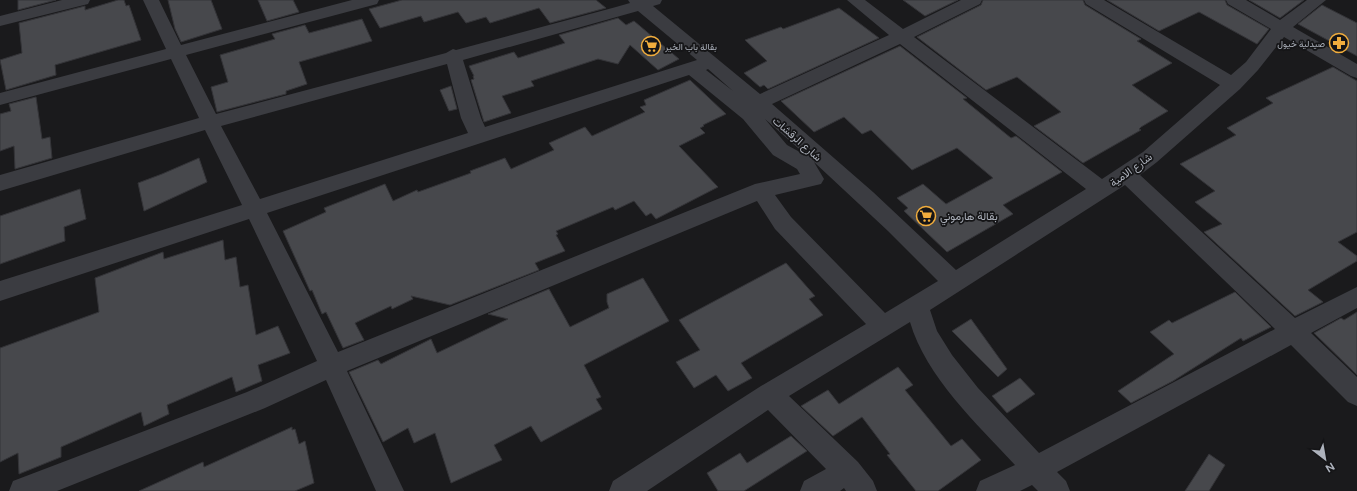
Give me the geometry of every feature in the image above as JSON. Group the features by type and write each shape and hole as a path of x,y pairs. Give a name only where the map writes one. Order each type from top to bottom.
{"street":[{"path":"0,21 82,0"},
{"path":"151,0 332,366 390,491"},
{"path":"0,99 177,52 350,3 371,0"},
{"path":"855,0 1102,190"},
{"path":"757,103 902,36 974,0"},
{"path":"1092,0 1233,84"},
{"path":"1234,0 1357,72"},
{"name":"شارع الامية","path":"623,491 770,394 917,306 1126,174 1150,157 1184,129 1252,66 1282,27 1318,0"},
{"path":"0,183 210,122 644,2"},
{"name":"شارع الرقشات","path":"644,2 701,65 757,103 896,226 954,282"},
{"path":"453,55 471,118 480,137"},
{"path":"0,291 701,65 750,114 780,150 804,164 814,179 762,190 332,366 256,400 23,491"},
{"path":"1126,174 1293,331 1357,394"},
{"path":"762,190 783,223 882,326"},
{"path":"990,491 1036,469 1357,297"},
{"path":"917,306 926,334 942,363 969,396 1056,491"},
{"path":"770,394 855,481"},
{"path":"814,491 855,481"}],"building":[{"path":"18,0 56,0 18,10"},
{"path":"118,0 124,0 126,6 129,5 141,40 55,65 56,75 6,90 0,60 22,53 19,23 85,6 85,10"},
{"path":"168,0 211,0 222,29 181,42 175,29"},
{"path":"258,0 293,0 299,12 267,21"},
{"path":"402,0 596,0 606,8 550,23 539,8 490,23 486,17 466,23 458,12 424,22 421,16 380,28 369,9"},
{"path":"903,0 958,0 925,16"},
{"path":"983,0 1083,0 1085,5 1141,39 1137,41 1172,63 1132,85 1168,111 1141,127 1139,129 1141,130 1083,163 1034,126 1061,112 1017,77 986,90 917,37 981,5"},
{"path":"1107,0 1225,0 1227,5 1269,29 1257,44 1199,12 1159,31"},
{"path":"1249,0 1304,0 1280,18"},
{"path":"1322,5 1357,23 1357,56 1298,24"},
{"path":"839,8 879,38 768,89 764,85 760,87 744,73 767,61 745,40 781,27 783,29"},
{"path":"618,18 626,25 634,21 679,59 658,70 630,45 618,64 598,59 531,81 534,86 502,96 511,113 484,122 471,80 474,79 474,76 469,66 514,52 518,58 565,43 559,35"},
{"path":"362,19 372,41 299,62 307,84 286,91 286,94 217,112 211,87 228,82 220,55 275,39 272,34 305,25 309,33"},
{"path":"900,46 967,98 963,99 1011,138 1016,136 1062,172 1003,205 1013,214 947,252 904,211 908,208 897,198 923,184 946,204 993,178 957,148 912,170 871,130 862,134 844,117 814,132 781,101"},
{"path":"1333,67 1357,81 1357,232 1338,242 1357,256 1357,261 1308,290 1323,302 1295,316 1204,232 1222,224 1195,202 1215,191 1180,164 1236,135 1227,128 1273,103 1266,98"},
{"path":"690,80 726,114 703,125 704,126 700,128 705,133 679,146 718,187 656,219 651,213 646,216 634,201 615,210 613,207 556,231 558,234 556,235 565,251 535,263 539,270 450,305 411,296 413,299 392,309 391,306 355,323 364,340 343,348 326,312 322,314 312,290 310,291 283,231 326,212 324,208 385,184 393,201 417,190 418,192 471,173 470,171 505,158 511,169 554,150 549,143 585,127 592,136 645,112 640,107 646,105 644,100"},
{"path":"451,86 457,109 449,111 440,90"},
{"path":"36,97 42,139 50,137 52,158 15,169 14,146 0,151 0,114 11,111 9,104"},
{"path":"199,158 207,182 144,211 138,183"},
{"path":"80,189 86,219 64,227 65,241 0,264 0,216"},
{"path":"223,240 225,260 236,257 240,287 248,285 256,335 278,326 290,353 258,365 262,381 236,392 232,377 167,405 169,414 144,426 141,412 61,447 61,457 19,474 18,453 0,462 0,348 99,312 95,278 163,252 164,259"},
{"path":"786,263 815,296 809,299 823,315 741,363 752,378 728,391 716,375 694,388 676,362 700,350 679,320"},
{"path":"643,278 669,321 584,365 601,397 596,399 602,409 541,442 531,426 494,445 502,460 451,483 435,433 414,443 408,428 383,442 349,372 378,360 381,364 431,339 437,353 508,319 488,314 549,289 570,327 609,308 607,294"},
{"path":"1235,292 1271,327 1243,341 1241,338 1173,381 1131,403 1118,391 1174,354 1150,332 1169,320 1172,323"},
{"path":"1357,312 1357,375 1314,333 1341,318 1344,320"},
{"path":"971,319 1007,369 998,377 952,331"},
{"path":"898,367 913,385 905,390 951,446 962,439 981,460 938,491 916,491 887,455 890,454 862,417 833,436 801,406 828,390 839,404"},
{"path":"1020,378 1035,394 1007,413 992,396"},
{"path":"292,427 292,430 295,429 299,444 305,441 314,483 295,491 139,491 203,462 204,467"},
{"path":"791,436 807,451 744,491 718,491 707,473 740,453 747,463"},
{"path":"1209,454 1225,465 1209,491 1185,491"}],"place":[{"name":"صيدلية خيول","path":"1339,43"},
{"name":"بقالة باب الخير","path":"651,46"},
{"name":"بقالة هارموني","path":"926,216"}]}
